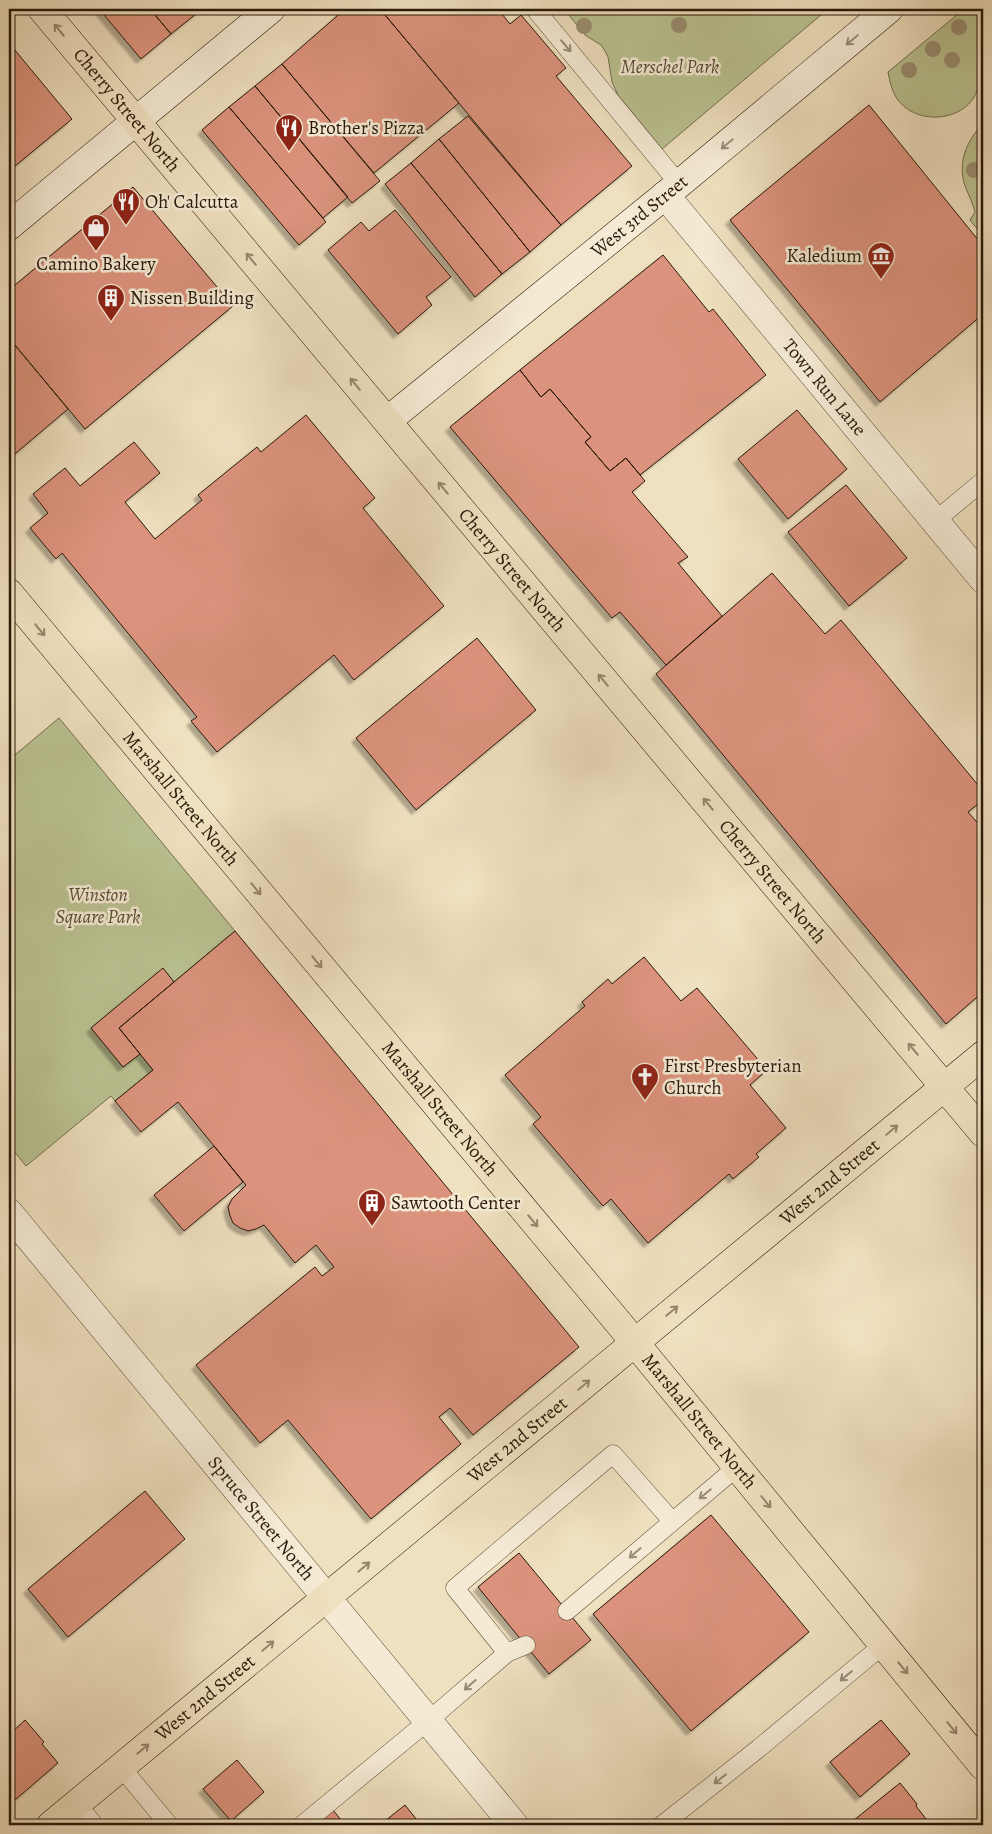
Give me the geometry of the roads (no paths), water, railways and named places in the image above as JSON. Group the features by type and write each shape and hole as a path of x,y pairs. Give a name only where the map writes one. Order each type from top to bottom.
{"main road":[{"name":"Cherry Street North","path":"42,9 983,1133"},
{"name":"Marshall Street North","path":"9,593 635,1343 983,1766"},
{"name":"West 2nd Street","path":"51,1825 983,1054"}],"street":[{"path":"9,226 271,9"},
{"name":"West 3rd Street","path":"386,421 672,189 889,9"},
{"name":"Town Run Lane","path":"672,189 983,579"},
{"name":"Spruce Street North","path":"9,1213 514,1825"}],"lane":[{"path":"534,9 672,189"},
{"path":"935,521 983,481"},
{"path":"507,1653 455,1588 613,1454 672,1521"},
{"path":"566,1611 737,1467"},
{"path":"302,1825 507,1653 526,1645"},
{"path":"662,1825 758,1749 883,1645"},
{"path":"121,1767 170,1825"},
{"path":"77,1804 94,1825"}],"place":[{"name":"Brother's Pizza","path":"289,152"},
{"name":"Oh' Calcutta","path":"126,226"},
{"name":"Camino Bakery","path":"96,252"},
{"name":"Kaledium","path":"881,280"},
{"name":"Nissen Building","path":"111,322"},
{"name":"First Presbyterian Church","path":"645,1101"},
{"name":"Sawtooth Center","path":"372,1227"}],"park label":[{"name":"Merschel Park","path":"670,67"},
{"name":"Winston Square Park","path":"98,906"}]}
